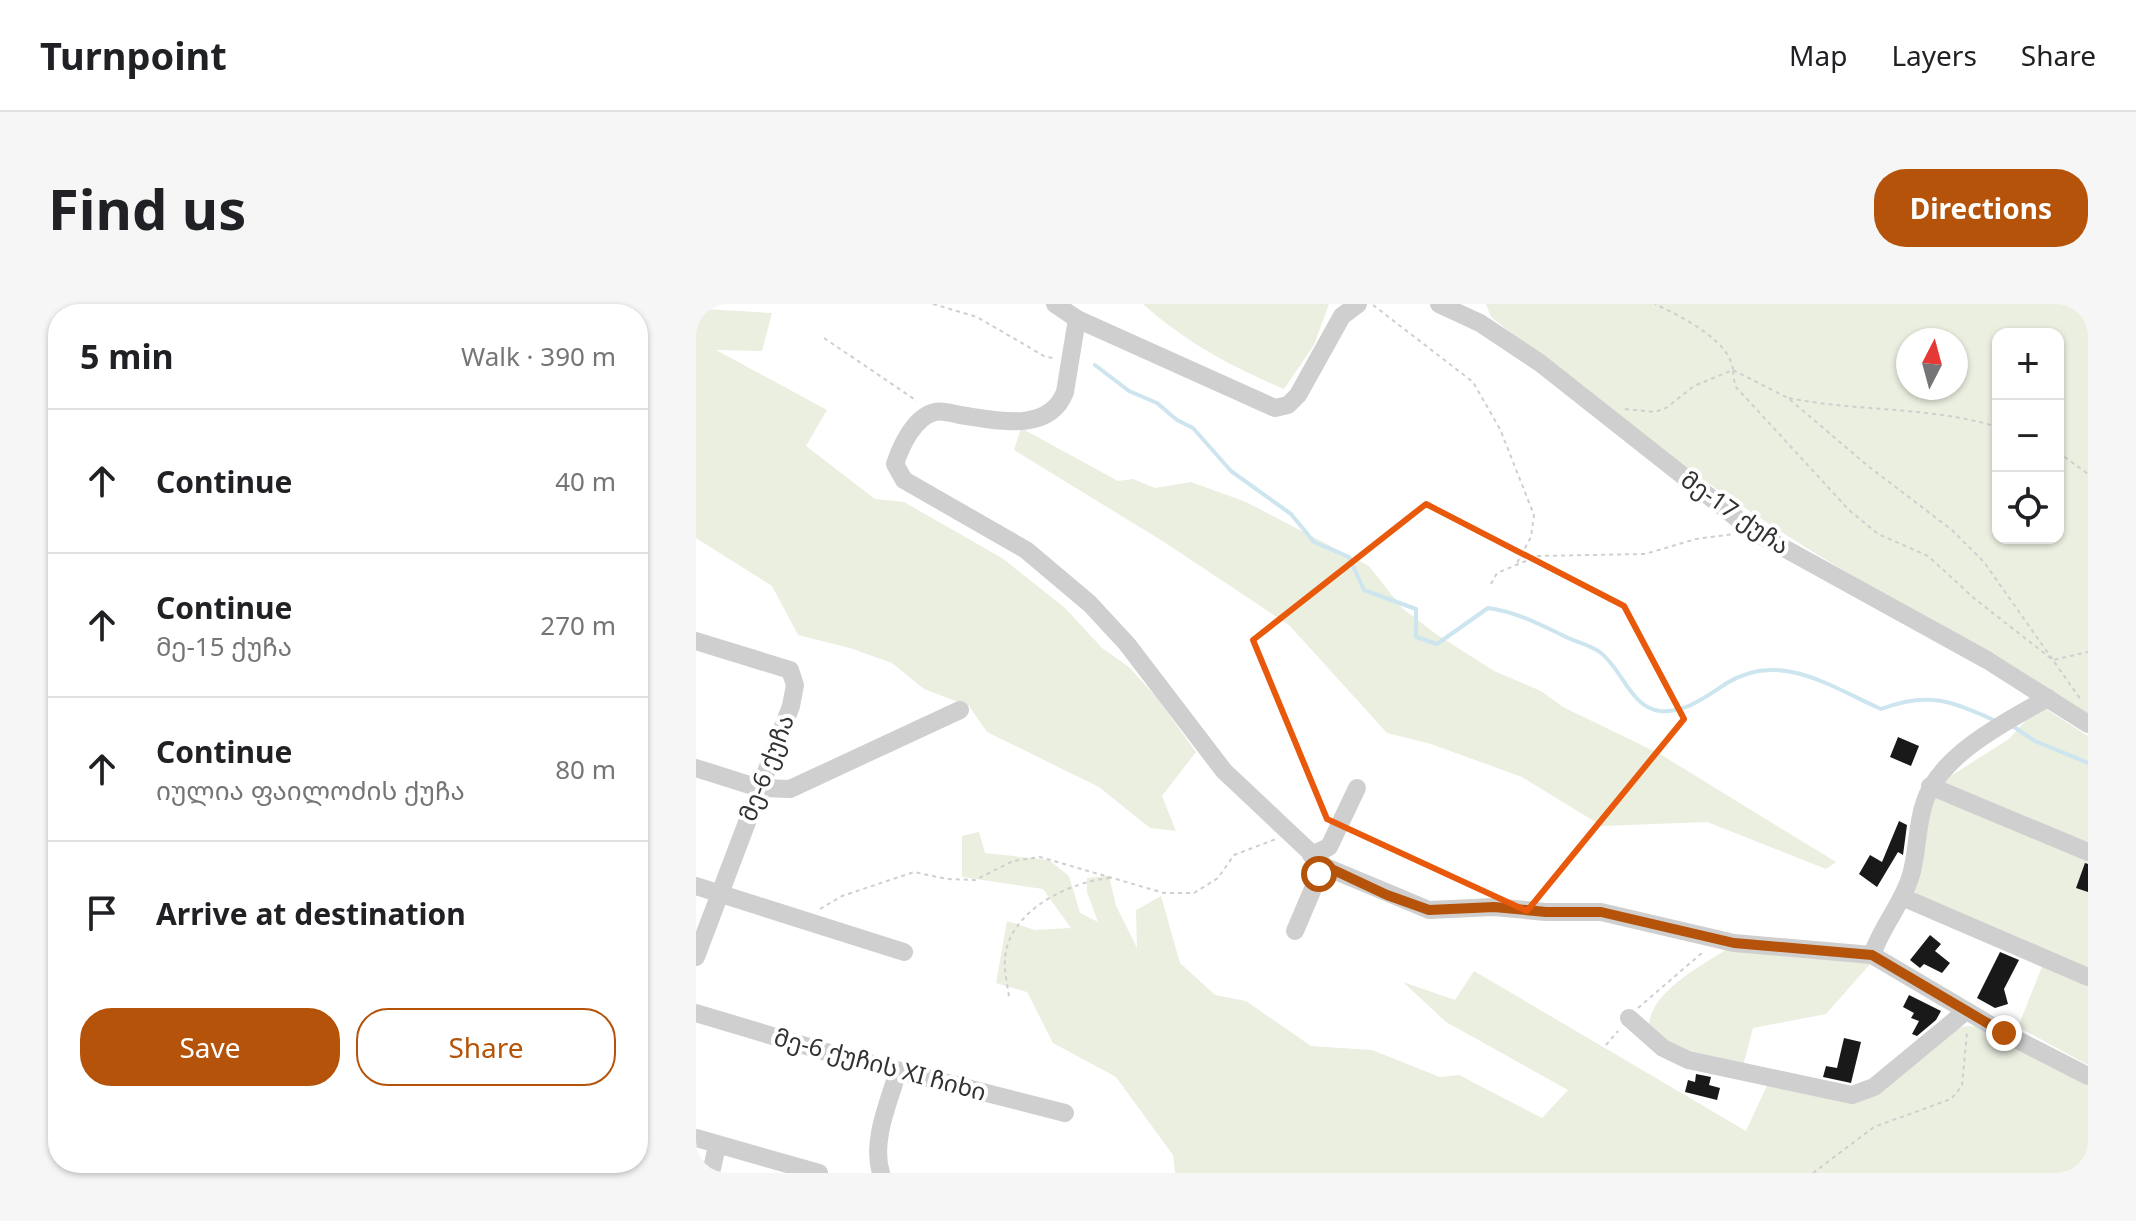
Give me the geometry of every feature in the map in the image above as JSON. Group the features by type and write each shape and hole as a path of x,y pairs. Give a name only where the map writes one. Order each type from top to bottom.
{"street":[{"path":"1055,304 1077,319 1275,408 1288,405 1298,395 1342,316 1358,304"},
{"name":"მე-17 ქუჩა","path":"1439,304 1480,323 1540,363 1753,531 1987,660 2088,724"},
{"path":"1077,319 1061,402 1044,416 1018,423 936,411 919,421 901,445 895,464 904,480 1026,550 1090,604 1127,644 1224,771 1310,854 1387,895 1429,910 1494,907 1546,912 1601,912 1720,939 1872,955 1966,1011 2088,1076"},
{"name":"მე-6 ქუჩა","path":"696,641 790,670 795,685 791,706 696,957"},
{"path":"1872,955 1880,931 1902,897 1915,858 1923,807 1930,786 1955,757 2048,698"},
{"path":"696,768 759,788 790,789 960,710"},
{"path":"1930,786 2088,852"},
{"path":"1310,854 1329,847 1357,788"},
{"path":"1295,931 1310,854"},
{"path":"696,886 904,952"},
{"path":"1902,897 2088,977"},
{"path":"1629,1018 1663,1048 1688,1060 1852,1095 1874,1087 1966,1011"},
{"name":"მე-6 ქუჩის XI ჩიხი","path":"696,1013 898,1071 1065,1113"},
{"path":"881,1173 877,1160 879,1137 898,1071"},
{"path":"696,1138 819,1173"},
{"path":"711,1173 717,1146"}],"path":[{"path":"933,304 977,317 1044,356 1069,363"},
{"path":"1372,304 1473,382 1500,429 1534,515 1531,537 1517,563"},
{"path":"1655,304 1706,334 1732,360 1735,386 1849,510 1878,534 1928,556 1975,599 2053,660"},
{"path":"824,338 936,411"},
{"path":"1615,407 1655,412 1666,408 1694,386 1733,370 1788,398 1868,466 1952,530 1984,562 2083,704"},
{"path":"1788,398 1819,405 1943,414 1992,426"},
{"path":"2064,456 2088,474"},
{"path":"1491,584 1497,573 1538,556 1645,554 1696,539 1753,531"},
{"path":"2053,660 2088,652"},
{"path":"801,920 842,896 914,872 947,879 975,880 1013,861 1040,857 1164,893 1194,893 1218,878 1234,855 1280,838 1310,854"},
{"path":"1009,996 1005,956 1016,931 1031,913 1046,897 1088,880 1115,878"},
{"path":"1606,1045 1649,997 1720,939"},
{"path":"1813,1173 1874,1127 1951,1099 1962,1086 1966,1011"}],"highlighted area":[{"path":"1426,504 1624,606 1684,719 1527,911 1327,819 1253,640"}],"shaded area":[{"path":"696,304 705,309 772,313 762,351 716,350 827,410 806,446 875,499 904,502 1002,558 1065,608 1102,648 1129,667 1157,698 1196,752 1162,796 1176,831 1150,828 1099,787 987,732 969,706 924,689 892,663 798,635 772,586 696,538"},
{"path":"1143,304 1329,304 1314,345 1284,389 1210,352 1175,330"},
{"path":"1486,304 2088,304 2088,720 1748,510 1586,392 1491,317"},
{"path":"1021,428 1118,481 1133,479 1155,488 1191,482 1246,502 1369,566 1402,608 1494,671 1541,691 1563,707 1660,754 1836,862 1826,869 1707,822 1602,826 1522,777 1431,744 1387,733 1289,625 1164,542 1014,450"},
{"path":"2040,705 2088,736 2088,1065 2018,1027 2043,964 1901,906 1936,796 1949,777 2009,739"},
{"path":"979,832 985,853 1049,860 1069,876 1080,913 1098,922 1087,892 1087,878 1109,876 1116,906 1137,948 1136,910 1161,896 1180,963 1215,995 1246,1001 1311,1046 1372,1050 1440,1077 1459,1075 1542,1118 1568,1090 1446,1022 1403,982 1455,1000 1474,971 1746,1131 1769,1081 1854,1102 1951,1030 1967,1026 1982,1027 2088,1084 2088,1173 1175,1173 1173,1155 1116,1077 1053,1043 1027,992 996,983 1007,921 1035,930 1071,928 1043,889 962,877 962,836"},
{"path":"1732,946 1872,962 1826,1014 1753,1028 1743,1066 1681,1048 1649,1025 1652,1012 1669,989"}],"building":[{"path":"1898,737 1919,746 1911,766 1890,757"},
{"path":"1899,821 1907,825 1903,855 1898,852 1877,887 1859,874 1870,855 1882,862"},
{"path":"2085,863 2088,864 2088,892 2076,888"},
{"path":"1930,935 1941,944 1935,951 1950,963 1942,973 1924,964 1920,968 1910,960"},
{"path":"2000,952 2019,960 2004,989 2008,1004 1995,1008 1977,998"},
{"path":"1909,995 1941,1011 1936,1020 1917,1036 1912,1034 1919,1021 1911,1018 1914,1013 1903,1007"},
{"path":"1844,1038 1861,1042 1851,1083 1823,1077 1826,1066 1837,1068"},
{"path":"1696,1074 1711,1077 1709,1085 1720,1088 1717,1100 1685,1092 1688,1080 1695,1082"}],"waterway":[{"path":"1095,365 1129,391 1157,403 1177,420 1193,428 1231,471 1291,514 1314,542 1349,557 1364,590 1416,609 1416,637 1437,644 1488,608 1526,618 1597,650 1634,696 1660,711 1687,706 1727,683 1766,670 1805,675 1881,709 1913,700 1939,701 1996,721"},
{"path":"2014,727 2035,741 2088,763"}],"route":[{"path":"1319,874 1323,865 1387,895 1429,910 1494,907 1546,912 1601,912 1734,943 1872,955 2004,1033"}]}
